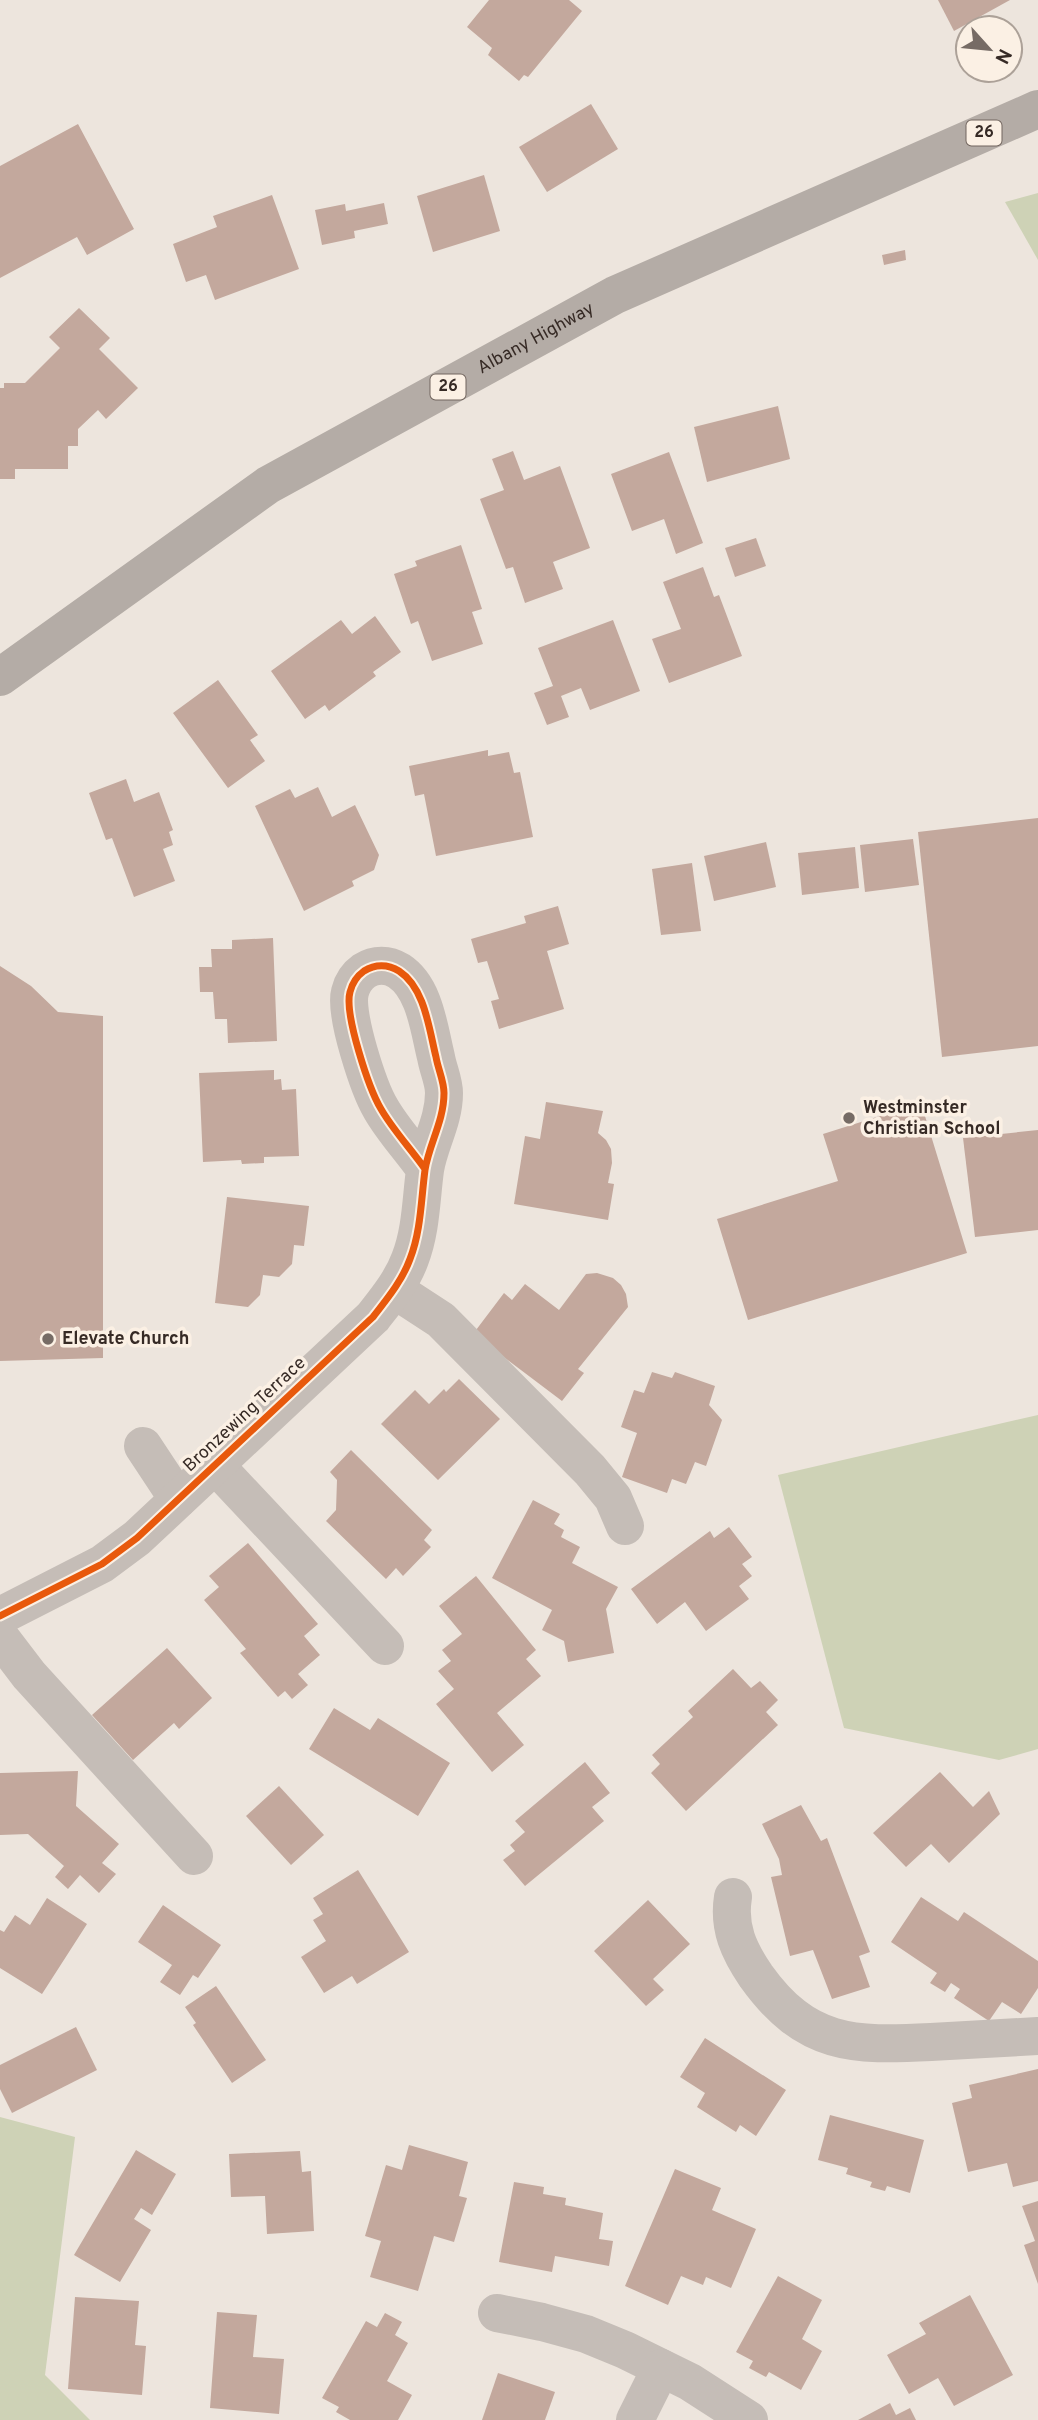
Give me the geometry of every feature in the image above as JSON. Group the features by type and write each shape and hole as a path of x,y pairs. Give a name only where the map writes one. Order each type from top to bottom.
{"main road":[{"name":"Albany Highway","path":"0,677 268,485 615,295 1038,109"}],"street":[{"name":"Bronzewing Terrace","path":"0,1616 102,1564 137,1538 373,1317 395,1290 411,1258 422,1207 425,1169"},
{"path":"395,1290 441,1320 590,1470 613,1498 625,1526"},
{"path":"143,1446 178,1499"},
{"path":"215,1465 385,1646"},
{"path":"0,1637 29,1675 194,1856"},
{"path":"733,1897 730,1913 732,1929 744,1958 774,1998 792,2016 813,2030 836,2039 883,2045 1038,2036"},
{"path":"497,2313 586,2334 625,2350 708,2393 749,2420"},
{"path":"635,2420 661,2368"}],"green space":[{"path":"1038,193 1038,260 1005,202"},
{"path":"1038,1415 1038,1749 999,1760 844,1728 778,1475"},
{"path":"0,2117 75,2137 45,2375 90,2420 0,2420"}],"building":[{"path":"489,0 569,0 582,11 528,77 524,75 519,81 488,55 492,48 467,27"},
{"path":"938,0 1010,0 985,14 954,14 954,31"},
{"path":"591,104 618,149 547,192 519,147"},
{"path":"78,124 134,229 87,255 77,237 0,278 0,166"},
{"path":"484,175 500,231 433,252 417,196"},
{"path":"272,195 299,269 215,300 206,275 186,282 173,244 217,227 213,216"},
{"path":"384,203 388,224 354,231 355,238 322,245 315,210 345,204 346,211"},
{"path":"905,250 906,260 884,265 882,255"},
{"path":"79,308 110,338 99,349 138,388 106,419 98,410 78,429 78,446 68,446 68,469 15,469 15,479 0,479 0,388 4,388 4,383 25,383 60,348 49,337"},
{"path":"778,406 790,459 707,482 694,427"},
{"path":"513,451 524,480 560,466 590,548 553,562 563,589 525,603 513,567 506,569 480,499 504,490 492,459"},
{"path":"669,452 703,543 676,554 664,519 632,531 611,474"},
{"path":"756,538 766,566 735,577 725,548"},
{"path":"461,545 482,609 472,612 483,644 432,661 418,621 411,624 394,574 417,566 415,561"},
{"path":"703,567 714,597 719,595 742,656 669,683 652,639 681,629 663,582"},
{"path":"375,616 401,652 373,672 376,676 329,711 325,705 305,719 271,671 341,620 352,634"},
{"path":"613,620 640,691 590,710 581,688 561,696 569,717 547,725 534,693 553,686 538,648"},
{"path":"218,680 258,735 250,740 265,761 228,788 173,713"},
{"path":"488,750 488,756 509,752 514,773 520,772 533,837 436,856 424,794 415,796 409,766"},
{"path":"126,779 134,802 159,792 173,830 169,832 173,845 163,849 175,881 134,897 112,838 106,840 89,793"},
{"path":"318,787 332,817 355,805 379,855 374,870 352,881 354,886 304,911 255,806 290,789 295,798"},
{"path":"1038,818 1038,1046 942,1057 918,832"},
{"path":"913,839 919,885 865,892 860,845"},
{"path":"766,842 776,887 714,901 704,856"},
{"path":"855,847 859,888 802,895 798,853"},
{"path":"692,863 701,931 661,935 652,869"},
{"path":"558,906 569,944 547,951 564,1009 499,1029 491,1001 499,999 487,961 478,963 471,939 526,923 524,916"},
{"path":"273,938 277,1041 228,1043 227,1019 215,1019 213,992 200,992 199,967 212,967 211,949 232,949 232,940"},
{"path":"0,966 31,986 58,1012 103,1016 103,1358 0,1361"},
{"path":"274,1070 274,1080 281,1079 282,1090 296,1089 299,1156 264,1157 264,1163 242,1164 241,1160 203,1162 199,1073"},
{"path":"546,1102 603,1111 598,1133 611,1149 612,1163 608,1183 614,1184 608,1220 514,1204 525,1136 540,1139"},
{"path":"921,1103 967,1253 748,1320 717,1219 838,1181 823,1134"},
{"path":"1038,1130 1038,1230 975,1237 963,1138"},
{"path":"227,1197 309,1206 304,1246 294,1245 292,1264 279,1277 263,1275 260,1295 248,1307 215,1303"},
{"path":"597,1273 613,1278 621,1285 628,1307 578,1369 584,1373 562,1401 473,1334 504,1293 512,1300 525,1284 559,1310 586,1274"},
{"path":"652,1372 672,1378 675,1372 715,1386 709,1405 722,1420 706,1466 695,1462 686,1484 672,1479 667,1493 622,1477 637,1433 621,1427 634,1390 644,1393"},
{"path":"459,1379 500,1419 438,1480 381,1424 415,1390 429,1404"},
{"path":"351,1450 432,1530 424,1540 431,1547 403,1576 396,1568 386,1579 326,1521 336,1510 337,1480 330,1472"},
{"path":"533,1500 560,1514 554,1524 564,1530 561,1537 580,1547 572,1563 618,1587 606,1609 614,1653 568,1662 564,1641 542,1630 552,1610 492,1578"},
{"path":"729,1527 752,1557 742,1564 752,1576 739,1586 749,1599 706,1631 685,1602 657,1624 631,1589 710,1531 714,1538"},
{"path":"248,1543 318,1624 304,1636 320,1655 298,1674 308,1685 292,1699 285,1691 278,1697 240,1653 246,1649 204,1600 219,1587 209,1576"},
{"path":"476,1576 536,1650 526,1659 541,1676 497,1713 524,1745 492,1772 436,1704 454,1689 438,1671 451,1661 442,1650 462,1634 439,1606"},
{"path":"167,1648 212,1698 179,1729 174,1723 133,1760 92,1715"},
{"path":"733,1669 751,1688 760,1681 778,1700 766,1712 778,1725 686,1811 651,1773 660,1764 652,1755 693,1717 688,1711"},
{"path":"334,1708 370,1730 378,1718 450,1763 418,1816 309,1749"},
{"path":"585,1762 610,1793 592,1807 604,1821 525,1886 503,1860 515,1851 510,1845 525,1832 515,1821"},
{"path":"78,1771 76,1806 119,1844 102,1863 116,1874 99,1893 80,1875 68,1889 55,1877 64,1866 28,1834 0,1835 0,1773"},
{"path":"940,1772 973,1807 989,1791 1000,1814 949,1863 931,1844 906,1867 873,1833"},
{"path":"279,1786 324,1835 291,1865 246,1816"},
{"path":"801,1805 821,1841 827,1838 870,1952 859,1956 870,1987 832,1999 813,1950 790,1956 771,1877 782,1875 779,1859 762,1824"},
{"path":"358,1870 409,1952 357,1984 352,1976 324,1993 301,1957 326,1941 313,1920 323,1914 313,1898"},
{"path":"921,1897 958,1921 964,1912 1038,1961 1038,1988 1021,2014 1002,2002 989,2021 954,1998 960,1989 951,1983 945,1992 930,1983 937,1973 891,1942"},
{"path":"47,1898 87,1924 42,1994 0,1968 0,1930 4,1932 15,1915 30,1925"},
{"path":"648,1900 690,1944 653,1979 664,1990 646,2006 594,1951"},
{"path":"163,1905 221,1945 198,1978 193,1975 180,1995 160,1982 172,1965 138,1942"},
{"path":"216,1986 266,2060 232,2083 193,2025 196,2023 185,2007"},
{"path":"76,2027 97,2070 12,2113 0,2089 0,2065"},
{"path":"705,2038 786,2090 756,2136 740,2125 736,2132 697,2107 705,2093 680,2077"},
{"path":"1038,2069 1038,2181 1013,2187 1007,2163 968,2172 952,2103 972,2098 969,2085"},
{"path":"830,2115 924,2140 910,2193 887,2186 885,2191 870,2187 872,2182 846,2174 848,2168 818,2160"},
{"path":"409,2145 468,2162 459,2196 467,2198 454,2242 434,2236 418,2291 370,2277 381,2241 365,2236 386,2165 402,2170"},
{"path":"136,2150 176,2174 152,2215 141,2208 134,2219 151,2230 120,2282 74,2255"},
{"path":"300,2151 302,2172 311,2171 314,2231 267,2234 265,2196 231,2197 229,2154"},
{"path":"675,2169 721,2188 712,2210 756,2229 731,2288 706,2277 703,2285 681,2276 668,2305 625,2286"},
{"path":"514,2182 544,2187 543,2194 566,2198 565,2205 603,2213 599,2239 613,2241 609,2266 555,2256 552,2272 499,2262"},
{"path":"1038,2201 1038,2284 1024,2245 1035,2241 1022,2206"},
{"path":"778,2276 822,2300 802,2339 822,2351 801,2390 769,2372 766,2377 749,2368 753,2361 736,2352"},
{"path":"970,2295 1013,2375 954,2406 938,2378 909,2394 887,2355 926,2334 919,2323"},
{"path":"75,2297 139,2301 135,2345 146,2346 142,2395 68,2389"},
{"path":"217,2312 257,2315 253,2357 284,2359 279,2414 210,2408"},
{"path":"385,2313 402,2322 395,2335 408,2343 387,2381 412,2395 398,2420 350,2420 336,2412 339,2407 322,2398 366,2321 377,2327"},
{"path":"498,2373 555,2392 545,2420 482,2420"},
{"path":"890,2403 896,2415 910,2408 916,2420 858,2420"}],"cycle path":[{"path":"0,1616 102,1564 137,1538 373,1317 403,1275 416,1238 425,1170 442,1113 444,1088 425,1010 415,988 399,971 377,966 364,971 353,983 349,1003 354,1033 364,1069 381,1109 425,1169"}],"place":[{"name":"Westminster Christian School","path":"849,1118"},
{"name":"Elevate Church","path":"48,1339"}]}
